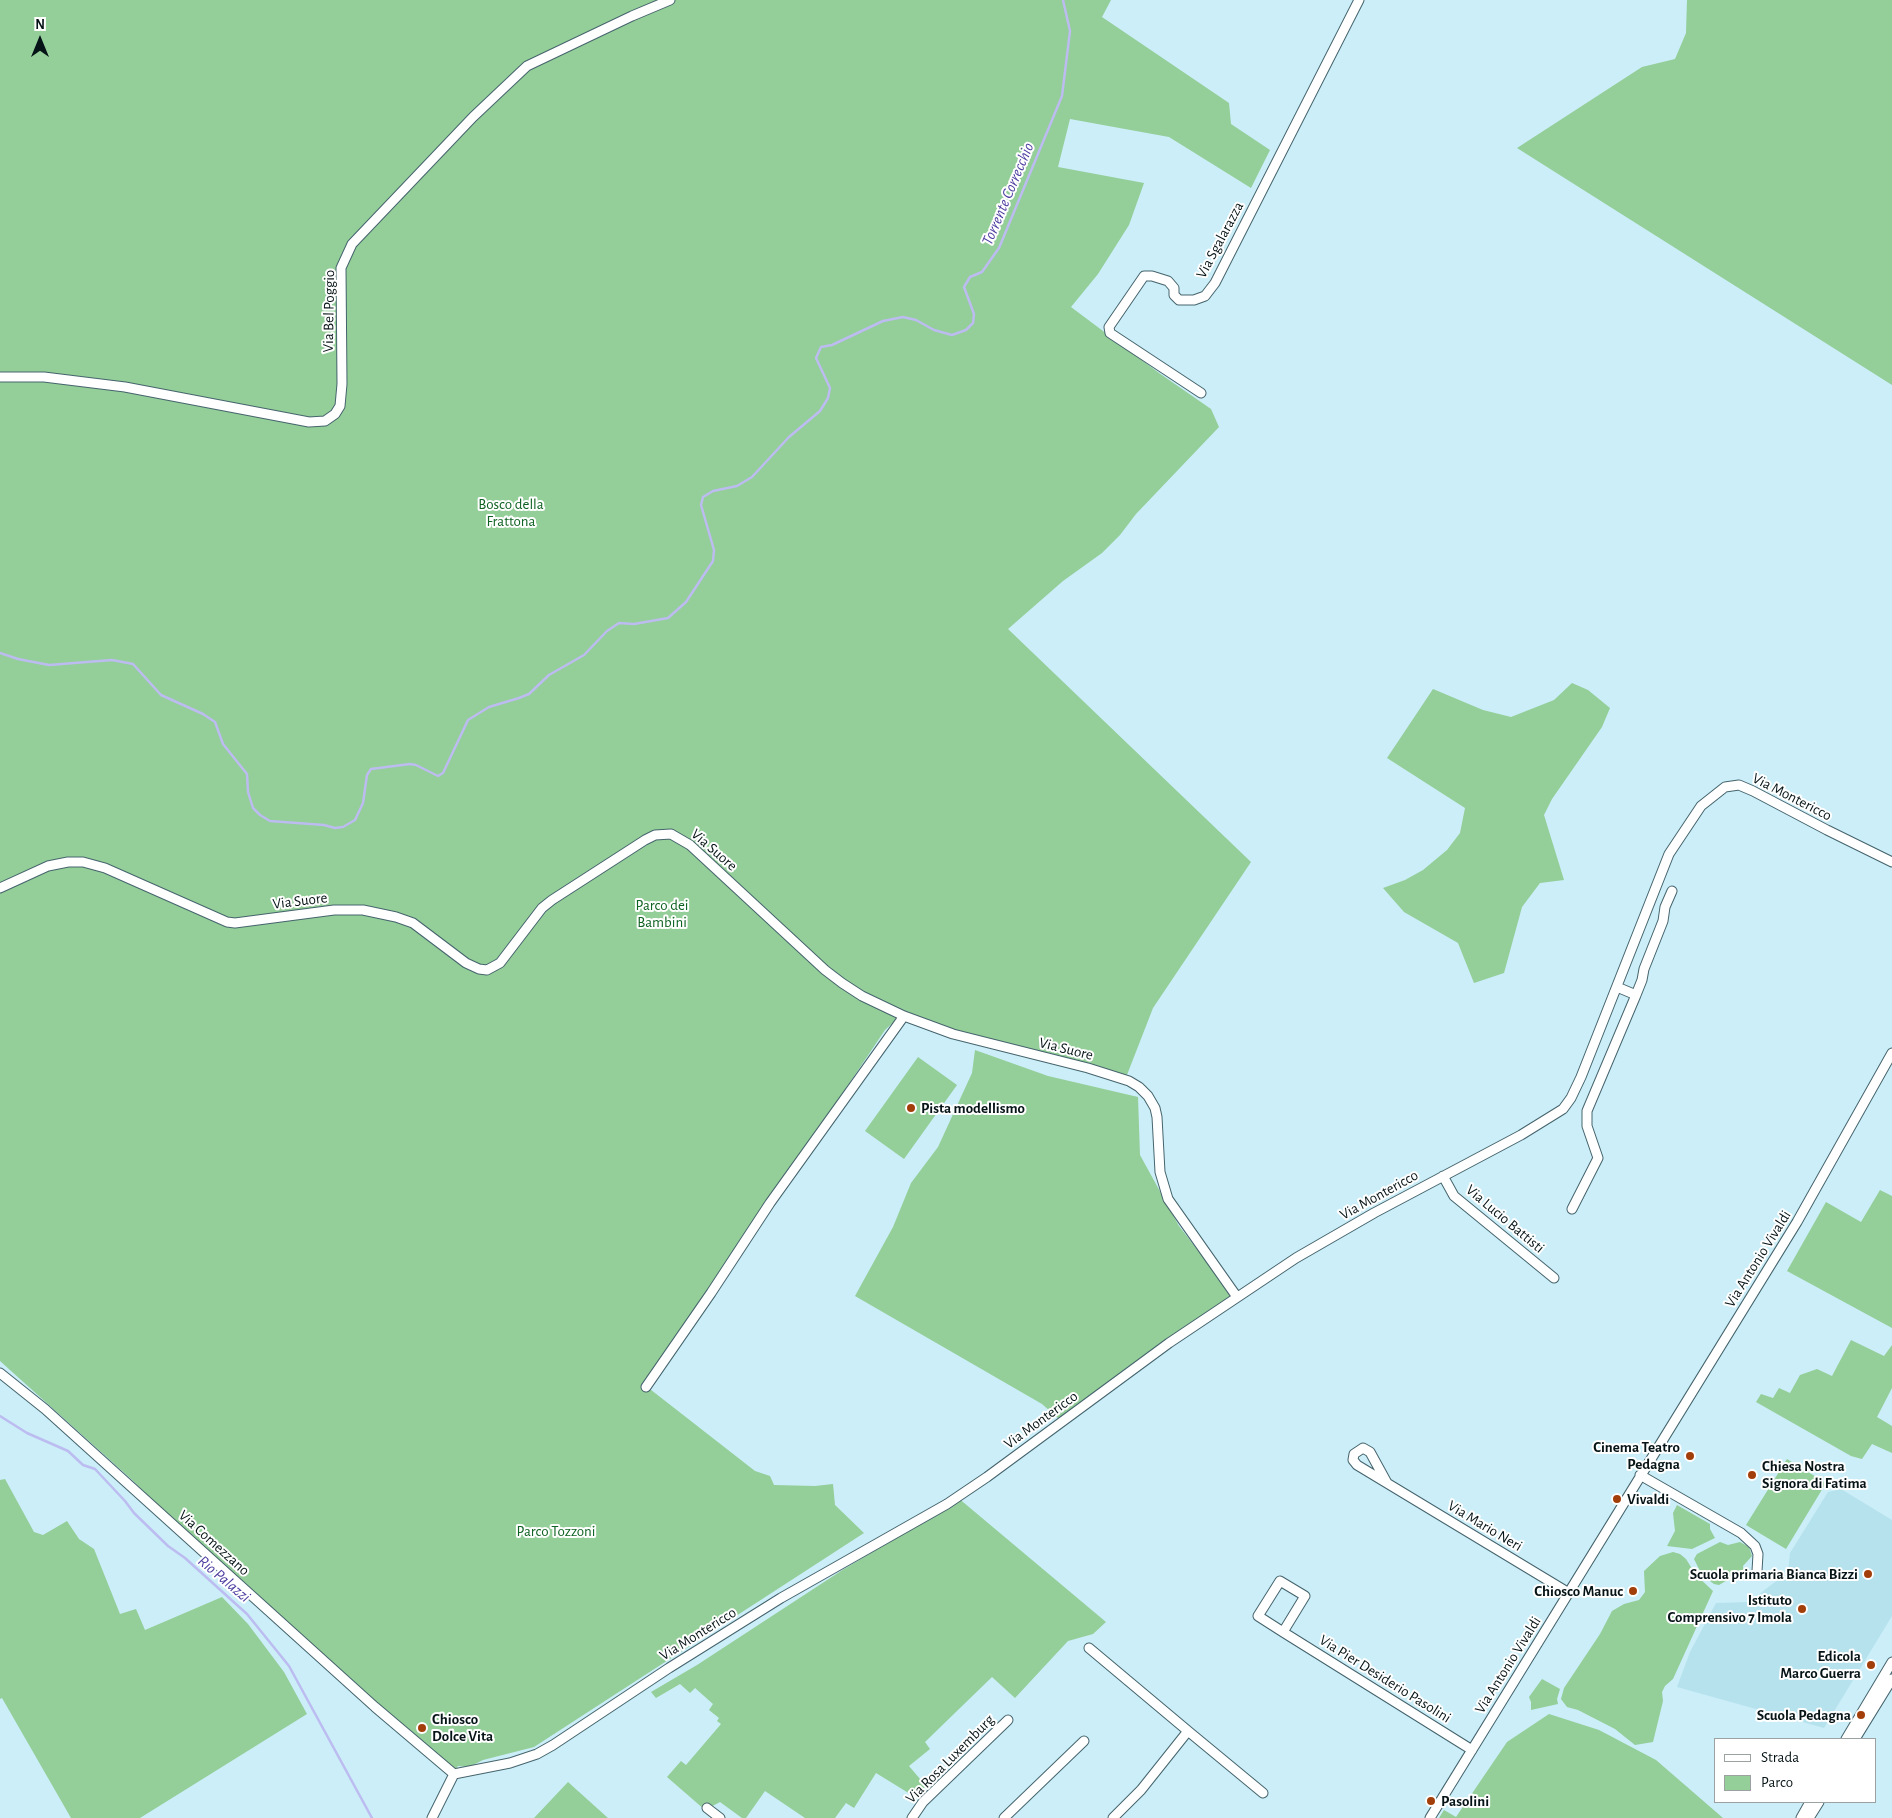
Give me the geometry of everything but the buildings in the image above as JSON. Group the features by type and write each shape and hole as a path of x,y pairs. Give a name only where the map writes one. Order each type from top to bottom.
{"street":[{"name":"Via Bel Poggio","path":"0,377 44,377 125,387 309,422 325,421 335,414 340,406 342,384 342,268 352,244 472,117 528,66 632,16 670,0"},
{"name":"Via Sgalarazza","path":"1201,393 1110,333 1109,327 1144,276 1152,276 1168,281 1174,288 1174,295 1179,300 1194,300 1205,296 1220,274 1359,0"},
{"name":"Via Montericco","path":"454,1774 510,1763 537,1754 553,1746 669,1668 781,1598 947,1504 987,1477 1169,1343 1296,1258 1374,1213 1521,1135 1562,1109 1571,1098 1581,1077 1669,854 1701,806 1725,787 1739,785 1753,791 1892,862"},
{"name":"Via Suore","path":"0,888 48,866 68,862 83,862 105,868 227,922 341,910 363,910 396,917 413,923 466,963 479,969 487,970 500,963 542,908 555,897 645,840 655,835 671,834 690,845 842,984 862,996 904,1016 982,1042 1120,1077 1139,1087 1148,1096 1157,1117 1160,1172 1168,1199 1237,1297"},
{"path":"1572,1209 1598,1158 1587,1126 1587,1111 1642,980 1644,969 1663,921 1665,907 1672,891"},
{"path":"1617,988 1636,995"},
{"path":"646,1386 711,1293 770,1203 904,1016"},
{"name":"Via Antonio Vivaldi","path":"1430,1818 1797,1222 1892,1053"},
{"name":"Via Lucio Battisti","path":"1443,1176 1454,1196 1554,1278"},
{"name":"Via Comezzano","path":"0,1373 52,1416 375,1707 454,1774"},
{"path":"1640,1475 1741,1533 1755,1546 1758,1554 1757,1571"},
{"name":"Via Mario Neri","path":"1386,1483 1568,1593"},
{"name":"Via Pier Desiderio Pasolini","path":"1283,1632 1305,1596 1280,1581 1258,1616 1283,1632 1472,1750"},
{"path":"1089,1648 1263,1793"},
{"path":"1855,1735 1892,1662"},
{"path":"1855,1735 1892,1679"},
{"name":"Via Rosa Luxemburg","path":"906,1818 912,1818 923,1802 1008,1720"},
{"path":"1113,1818 1141,1790 1188,1731"},
{"path":"1004,1818 1084,1741"},
{"path":"432,1818 454,1774"},
{"path":"1801,1818 1809,1803"},
{"path":"1809,1818 1818,1803"},
{"path":"706,1808 720,1818"}],"shaded area":[{"name":"Istituto Comprensivo 7 Imola","path":"1841,1489 1892,1520 1892,1616 1824,1728 1677,1687 1690,1652 1716,1603 1749,1602 1788,1572 1790,1553 1828,1492"}],"green space":[{"name":"Bosco della Frattona","path":"0,0 1111,0 1102,17 1229,103 1231,124 1270,150 1251,188 1169,137 1070,119 1058,167 1144,183 1129,225 1098,274 1071,307 1159,373 1211,409 1219,427 1136,514 1120,535 1102,553 1063,581 1008,629 1251,862 1153,1008 1125,1080 901,1015 885,1030 646,1386 755,1471 770,1476 774,1485 815,1486 833,1484 835,1505 864,1533 534,1747 483,1760 469,1767 458,1766 454,1772 228,1573 130,1478 0,1361"},
{"path":"1687,0 1892,0 1892,385 1517,148 1642,67 1675,59 1686,33"},
{"path":"1572,683 1588,690 1610,708 1602,727 1552,799 1544,815 1564,880 1540,883 1522,907 1504,973 1474,983 1458,943 1404,912 1383,888 1405,880 1423,870 1447,850 1460,833 1465,808 1387,758 1433,689 1483,710 1511,717 1554,700"},
{"path":"975,1050 1048,1076 1138,1097 1140,1155 1179,1226 1237,1301 1059,1419 1042,1404 855,1296 893,1227 911,1183 938,1147 972,1073"},
{"name":"Pista modellismo","path":"918,1057 957,1085 904,1159 865,1131"},
{"path":"1880,1190 1892,1196 1892,1328 1787,1271 1826,1202 1861,1222"},
{"path":"1851,1340 1884,1356 1892,1345 1892,1388 1877,1417 1892,1426 1892,1453 1872,1444 1862,1459 1851,1456 1756,1402 1761,1394 1773,1398 1779,1388 1790,1393 1800,1375 1817,1369 1832,1376"},
{"path":"1787,1459 1826,1483 1786,1549 1746,1525"},
{"path":"5,1479 34,1532 43,1535 67,1521 79,1539 94,1549 120,1614 136,1609 145,1630 222,1597 248,1624 284,1672 307,1714 140,1818 71,1818 2,1698 0,1699 0,1480"},
{"path":"957,1497 1106,1622 1093,1634 1068,1641 1015,1698 992,1677 925,1742 930,1749 909,1766 926,1786 915,1797 876,1773 854,1808 846,1803 835,1818 805,1818 765,1791 746,1818 742,1818 720,1802 705,1810 667,1777 681,1761 686,1765 721,1724 717,1721 719,1718 709,1710 713,1704 695,1688 690,1693 680,1684 656,1698 651,1692 697,1665 844,1569 941,1512"},
{"path":"1677,1505 1710,1524 1710,1529 1715,1538 1692,1549 1667,1546 1675,1531 1673,1513"},
{"path":"1720,1542 1728,1545 1740,1542 1749,1547 1752,1556 1743,1566 1744,1580 1729,1579 1719,1585 1714,1584 1702,1575 1694,1559 1697,1554"},
{"path":"1673,1552 1680,1554 1686,1559 1696,1575 1713,1591 1673,1679 1665,1686 1662,1692 1663,1701 1653,1742 1635,1745 1615,1729 1578,1710 1567,1707 1561,1699 1564,1688 1600,1634 1612,1611 1624,1604 1639,1600 1645,1592 1644,1571 1660,1556"},
{"path":"1542,1679 1560,1689 1557,1699 1558,1704 1531,1710 1529,1697"},
{"path":"1549,1714 1599,1730 1656,1760 1723,1818 1439,1818 1444,1810 1456,1817 1507,1742"},
{"path":"568,1782 608,1818 534,1818"}],"waterway":[{"name":"Torrente Correcchio","path":"0,653 18,659 49,665 112,660 133,664 161,695 203,714 215,722 223,744 247,774 248,792 253,808 270,821 324,825 335,828 343,827 355,820 363,803 367,775 371,769 410,764 438,776 443,773 468,720 489,707 529,694 549,675 584,655 607,631 619,623 634,624 668,618 686,602 713,561 714,550 701,505 703,497 713,491 737,486 752,477 789,437 820,411 828,398 830,388 816,358 821,347 832,345 883,321 903,317 916,320 934,330 952,335 966,330 973,323 974,314 964,287 970,277 982,272 999,248 1062,96 1070,31 1063,0"},
{"name":"Rio Palazzi","path":"0,1416 27,1433 68,1451 83,1465 95,1469 134,1513 168,1546 185,1558 247,1614 289,1666 372,1818"}],"place":[{"name":"Pista modellismo","path":"911,1108"},
{"name":"Cinema Teatro Pedagna","path":"1690,1456"},
{"name":"Chiesa Nostra Signora di Fatima","path":"1752,1475"},
{"name":"Vivaldi","path":"1617,1499"},
{"name":"Scuola primaria Bianca Bizzi","path":"1868,1574"},
{"name":"Chiosco Manuc","path":"1633,1591"},
{"name":"Istituto Comprensivo 7 Imola","path":"1802,1609"},
{"name":"Edicola Marco Guerra","path":"1871,1665"},
{"name":"Scuola Pedagna","path":"1861,1715"},
{"name":"Chiosco Dolce Vita","path":"422,1728"},
{"name":"Pasolini","path":"1431,1801"}],"park label":[{"name":"Parco dei Bambini","path":"662,914"},
{"name":"Parco Tozzoni","path":"556,1531"}]}
